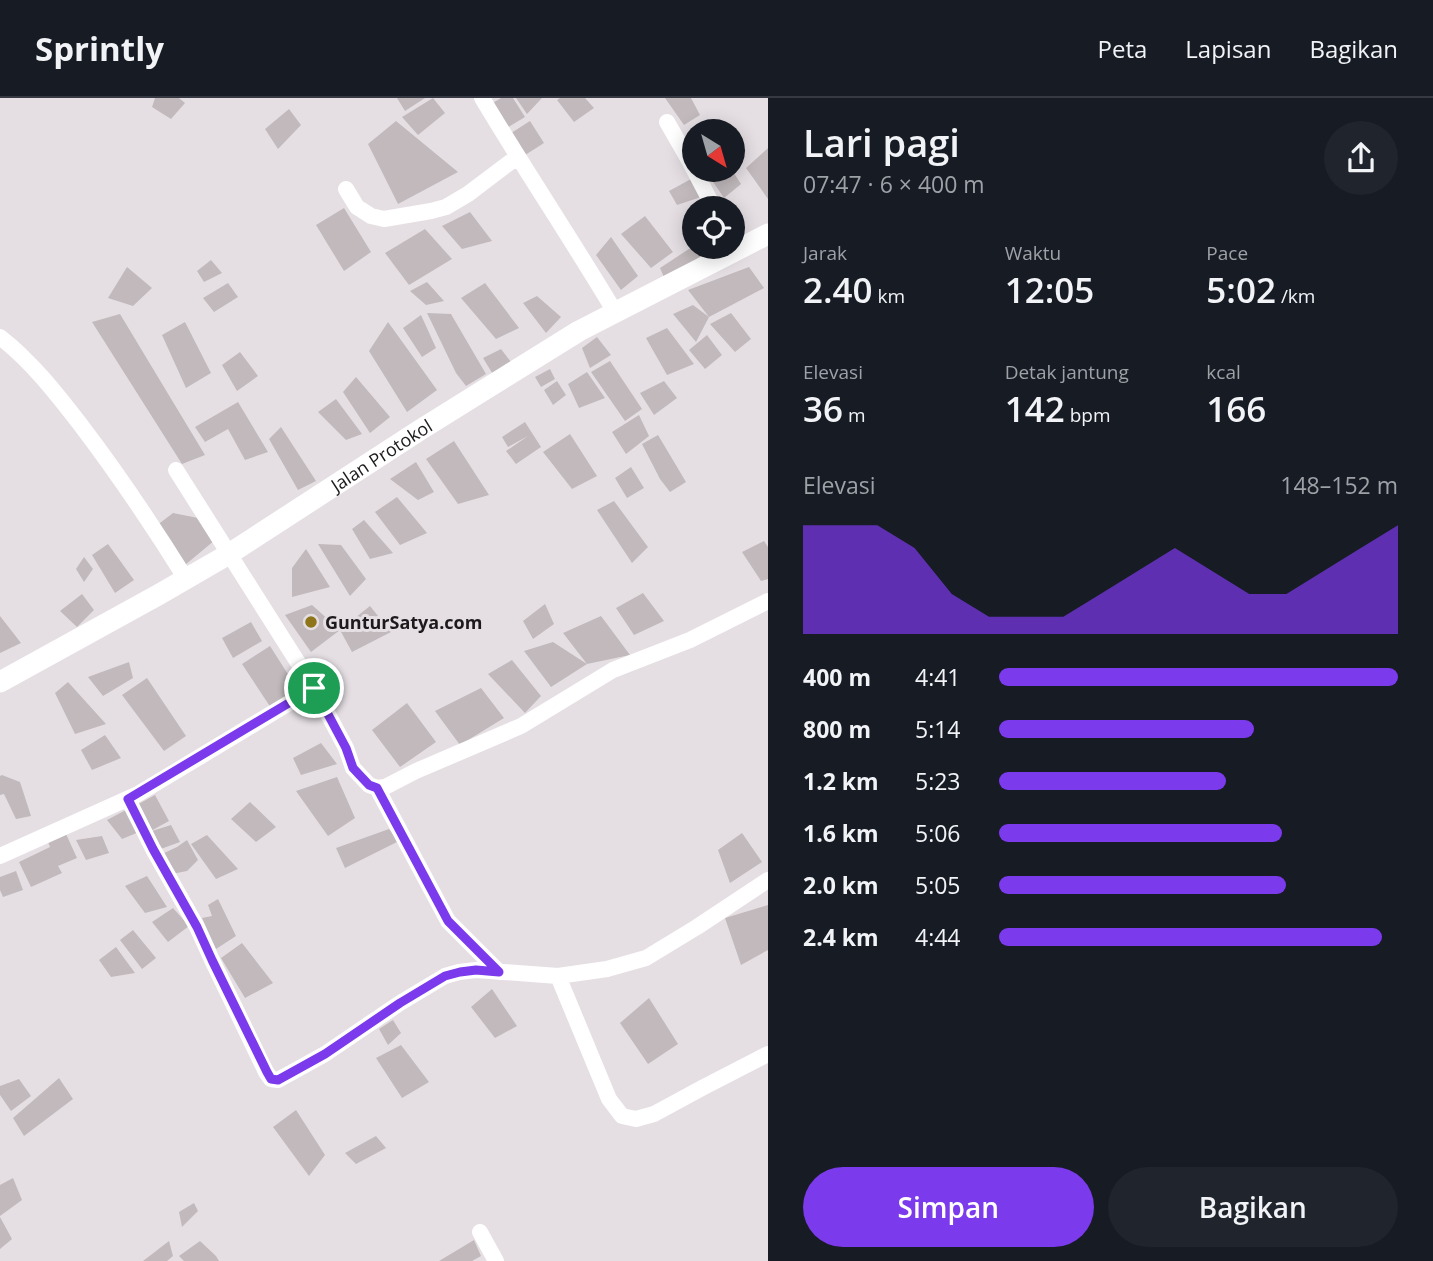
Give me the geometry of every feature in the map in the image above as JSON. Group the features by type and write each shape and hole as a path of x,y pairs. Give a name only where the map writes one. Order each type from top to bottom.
{"street":[{"path":"482,98 615,312"},
{"path":"667,122 708,196"},
{"path":"346,189 356,206 371,216 384,219 431,211 446,207 468,194 517,157"},
{"name":"Jalan Protokol","path":"745,246 766,241"},
{"name":"Jalan Protokol","path":"0,682 229,554 579,331 714,259"},
{"path":"0,337 58,396 162,539 186,579"},
{"path":"176,470 314,688 346,748 353,768 369,785 377,788 385,787 522,726 613,670 690,640 768,601"},
{"path":"0,856 128,799 314,688"},
{"path":"377,788 448,921 499,972"},
{"path":"128,799 197,927 271,1079 278,1080 325,1054 445,976 476,970 558,976 607,969 646,958 768,880"},
{"path":"558,976 609,1099 622,1116 636,1119 654,1114 768,1055"},
{"path":"480,1232 496,1261"}],"building":[{"path":"155,98 179,98 185,103 171,119 152,107"},
{"path":"397,98 425,98 405,111"},
{"path":"433,98 445,113 418,135 402,117"},
{"path":"501,98 513,98 525,117 505,129 491,104"},
{"path":"516,98 542,98 527,114"},
{"path":"585,98 594,108 574,122 557,100"},
{"path":"665,98 691,98 700,115 694,119 682,119 682,122"},
{"path":"289,109 301,125 278,149 265,129"},
{"path":"396,121 458,172 398,204 368,144"},
{"path":"530,121 544,143 522,157 508,135"},
{"path":"768,148 768,199 746,168"},
{"path":"686,182 693,182 704,196 682,196 682,203 677,205 669,191"},
{"path":"713,182 740,182 741,184 726,196 723,196"},
{"path":"344,208 371,252 344,271 316,225"},
{"path":"470,212 492,241 462,249 442,226"},
{"path":"645,216 673,252 651,268 621,234"},
{"path":"425,229 452,259 409,285 385,253"},
{"path":"611,237 638,276 621,290 596,255"},
{"path":"682,254 682,259 697,259 666,282 660,268"},
{"path":"211,260 222,273 204,282 197,271"},
{"path":"127,267 152,288 133,306 108,298"},
{"path":"749,267 764,288 709,317 688,290"},
{"path":"427,282 444,301 426,305 410,291"},
{"path":"228,283 238,297 214,312 203,298"},
{"path":"485,283 519,328 496,339 461,298"},
{"path":"537,296 561,317 546,333 523,303"},
{"path":"693,305 709,317 696,342 673,314"},
{"path":"427,313 451,314 486,374 466,386 456,373"},
{"path":"731,313 751,339 735,352 710,324"},
{"path":"120,314 205,455 182,464 92,322"},
{"path":"421,315 436,348 422,357 403,328"},
{"path":"185,322 211,373 186,388 162,335"},
{"path":"388,322 437,390 407,412 369,351"},
{"path":"667,328 694,364 667,375 646,338"},
{"path":"707,335 722,355 705,369 689,350"},
{"path":"597,337 611,355 590,368 582,348"},
{"path":"501,349 511,362 494,376 483,358"},
{"path":"240,352 258,376 237,391 222,365"},
{"path":"610,361 642,409 625,421 591,372"},
{"path":"550,369 555,379 541,387 535,377"},
{"path":"587,372 605,398 579,408 568,384"},
{"path":"356,377 390,417 370,433 343,392"},
{"path":"557,381 566,395 553,405 544,390"},
{"path":"664,381 677,398 654,415 640,393"},
{"path":"336,399 362,434 346,440 318,412"},
{"path":"238,402 268,452 245,460 228,429 205,442 195,427"},
{"path":"639,415 649,436 626,454 612,432"},
{"path":"525,422 541,447 516,464 506,451 528,436 508,447 502,437"},
{"path":"281,427 316,481 298,490 269,439"},
{"path":"570,434 597,476 572,489 543,452"},
{"path":"658,435 686,482 670,492 642,444"},
{"path":"454,441 489,495 458,504 426,459"},
{"path":"416,462 434,492 418,500 390,479"},
{"path":"631,467 644,488 627,498 615,478"},
{"path":"397,497 427,533 400,545 375,512"},
{"path":"614,501 648,547 632,563 597,510"},
{"path":"173,513 198,518 215,540 185,565 156,526"},
{"path":"364,520 393,553 370,559 352,529"},
{"path":"764,541 768,547 768,579 761,581 742,552"},
{"path":"108,544 134,580 115,593 92,555"},
{"path":"318,544 341,545 366,579 350,596"},
{"path":"306,549 330,587 292,597 292,568"},
{"path":"84,557 93,569 84,582 76,569"},
{"path":"643,593 664,621 634,635 616,608"},
{"path":"82,594 94,610 77,627 60,611"},
{"path":"545,604 554,624 533,639 523,621"},
{"name":"GunturSatya.com","path":"312,605 340,630 311,652 285,615"},
{"path":"370,606 391,632 352,652 340,630"},
{"path":"0,616 21,643 0,653"},
{"path":"601,616 630,655 587,664 563,633"},
{"path":"251,622 262,641 233,658 222,638"},
{"path":"553,642 587,664 551,687 524,651"},
{"path":"270,646 298,690 271,708 242,664"},
{"path":"512,660 541,696 525,713 488,674"},
{"path":"129,662 133,678 103,696 88,677"},
{"path":"147,678 186,736 164,751 122,695"},
{"path":"68,682 106,724 75,734 55,693"},
{"path":"481,688 504,718 460,745 435,711"},
{"path":"407,703 436,742 400,767 372,730"},
{"path":"105,735 121,758 92,770 81,750"},
{"path":"321,743 337,764 301,775 293,758"},
{"path":"2,775 20,782 31,816 16,819 4,794 0,795"},
{"path":"337,777 355,818 328,836 296,791"},
{"path":"155,795 169,821 149,832 135,806"},
{"path":"250,802 276,827 256,842 231,819"},
{"path":"126,810 139,832 122,839 107,820"},
{"path":"171,825 180,842 158,850 149,832"},
{"path":"389,829 399,841 345,868 336,848"},
{"path":"742,833 762,862 730,883 718,850"},
{"path":"66,834 77,858 58,866 62,873 31,887 19,862 50,847 48,842"},
{"path":"207,835 238,869 216,879 191,844"},
{"path":"102,836 109,853 86,860 76,840"},
{"path":"187,840 198,860 187,871 172,874 162,854"},
{"path":"16,871 23,890 3,897 0,877"},
{"path":"147,876 167,907 145,913 125,886"},
{"path":"218,899 236,936 216,949 202,918 212,916 208,905"},
{"path":"768,905 768,950 741,965 725,918"},
{"path":"173,908 189,926 168,942 152,922"},
{"path":"133,930 156,958 142,969 120,940"},
{"path":"242,943 273,983 245,998 221,958"},
{"path":"116,947 135,973 111,977 99,960"},
{"path":"492,989 517,1026 495,1038 471,1007"},
{"path":"649,998 678,1044 648,1064 620,1023"},
{"path":"393,1020 401,1033 388,1045 379,1029"},
{"path":"401,1045 429,1082 402,1098 376,1058"},
{"path":"59,1078 73,1099 24,1136 13,1118"},
{"path":"19,1079 31,1096 11,1111 0,1095 0,1086"},
{"path":"296,1110 325,1155 309,1176 273,1127"},
{"path":"376,1136 386,1148 356,1164 345,1153"},
{"path":"13,1178 22,1200 0,1216 0,1185"},
{"path":"194,1203 198,1211 182,1227 179,1212"},
{"path":"0,1217 12,1239 0,1249"},
{"path":"474,1240 481,1256 472,1261 439,1261"},
{"path":"169,1241 173,1256 167,1261 143,1261"},
{"path":"200,1241 219,1261 184,1261 179,1256"}],"place":[{"name":"GunturSatya.com","path":"311,622"}],"route":[{"path":"314,688 346,748 353,768 360,778 377,788 448,921 499,972 476,970 445,976 325,1054 278,1080 271,1079 267,1072 197,927 128,799 314,688"}]}
